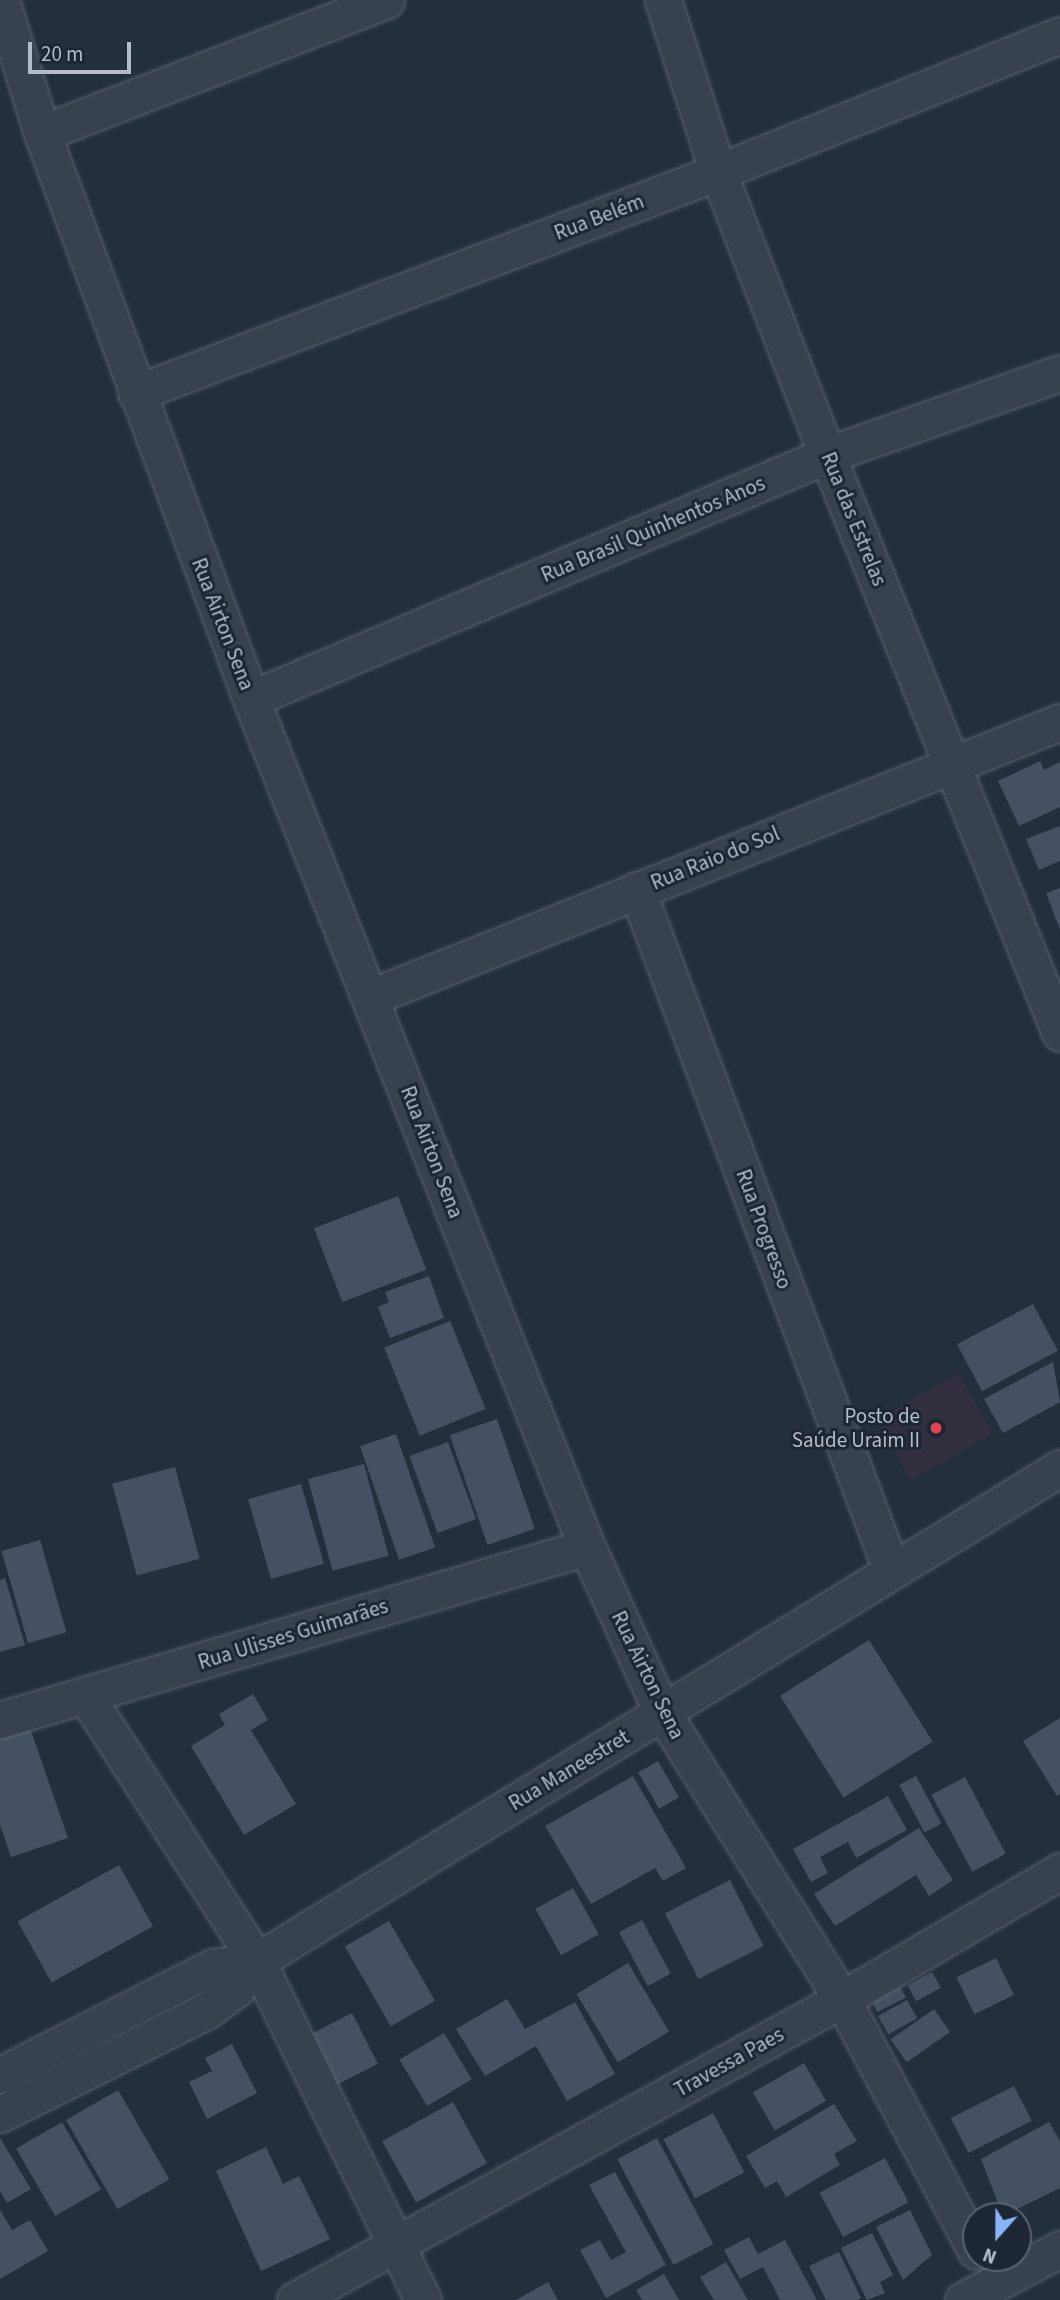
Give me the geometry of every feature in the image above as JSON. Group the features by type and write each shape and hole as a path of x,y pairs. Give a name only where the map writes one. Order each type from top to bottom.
{"street":[{"name":"Rua Airton Sena","path":"1,0 42,132 251,699 587,1547 662,1712 842,1999 962,2224"},
{"path":"42,132 386,0"},
{"name":"Rua das Estrelas","path":"663,0 718,172 827,456 954,763 1060,1033"},
{"name":"Rua Belém","path":"136,393 718,172 1060,35"},
{"name":"Rua Brasil Quinhentos Anos","path":"251,699 827,456 1060,373"},
{"name":"Rua Raio do Sol","path":"371,998 1060,722"},
{"name":"Rua Progresso","path":"637,890 891,1569"},
{"name":"Rua Maneestret","path":"0,2114 208,2010 237,1988 257,1961 891,1569 1060,1468"},
{"name":"Rua Ulisses Guimarães","path":"0,1720 587,1547"},
{"path":"86,1696 257,1961 394,2248 423,2300"},
{"name":"Travessa Paes","path":"295,2300 394,2248 842,1999 1060,1871"},
{"name":"Rua Maneestret","path":"0,2075 213,1967 257,1961"},
{"path":"1032,2257 1060,2249"},
{"path":"963,2300 985,2272"}],"shaded area":[{"name":"Posto de Saúde Uraim II","path":"958,1373 993,1434 912,1481 877,1420"}],"building":[{"path":"1040,761 1044,770 1060,762 1060,807 1019,826 998,781"},
{"path":"1060,826 1060,861 1039,870 1026,839"},
{"path":"1060,888 1060,930 1046,893"},
{"path":"398,1196 426,1270 342,1302 314,1228"},
{"path":"429,1276 444,1318 390,1338 378,1307 389,1302 385,1292"},
{"path":"1033,1304 1058,1351 982,1391 957,1344"},
{"path":"450,1321 486,1409 420,1436 384,1348"},
{"path":"1053,1362 1060,1402 1003,1433 984,1399"},
{"path":"497,1419 535,1529 487,1545 450,1435"},
{"path":"396,1434 435,1547 399,1560 360,1446"},
{"path":"448,1442 476,1519 438,1533 409,1456"},
{"path":"364,1464 389,1556 333,1571 308,1479"},
{"path":"175,1467 200,1559 137,1576 112,1484"},
{"path":"301,1484 324,1564 271,1579 248,1499"},
{"path":"40,1540 66,1632 28,1643 2,1551"},
{"path":"5,1578 25,1645 0,1652 0,1580"},
{"path":"869,1640 933,1742 844,1797 780,1696"},
{"path":"253,1694 268,1720 251,1730 296,1804 244,1835 191,1746 225,1725 219,1714"},
{"path":"1060,1718 1060,1794 1057,1796 1023,1741"},
{"path":"29,1725 68,1838 11,1857 0,1825 0,1735"},
{"path":"658,1761 679,1797 659,1809 638,1772"},
{"path":"633,1776 686,1868 663,1881 655,1868 591,1904 545,1826"},
{"path":"916,1776 941,1824 925,1833 899,1785"},
{"path":"965,1777 1006,1854 972,1872 931,1795"},
{"path":"888,1796 907,1830 856,1858 848,1842 820,1857 828,1873 811,1882 793,1849"},
{"path":"919,1828 953,1880 929,1896 916,1875 835,1926 814,1894"},
{"path":"119,1865 153,1926 51,1982 18,1921"},
{"path":"730,1880 764,1946 699,1979 665,1913"},
{"path":"573,1888 599,1934 561,1955 535,1909"},
{"path":"642,1920 671,1974 648,1986 619,1932"},
{"path":"389,1921 435,2001 391,2026 345,1946"},
{"path":"996,1958 1014,1995 974,2014 956,1977"},
{"path":"628,1963 669,2032 618,2062 577,1994"},
{"path":"932,1972 941,1988 916,2001 908,1986"},
{"path":"900,1986 906,1998 877,2012 871,2001"},
{"path":"507,1999 525,2029 575,2002 615,2074 567,2101 536,2046 485,2076 456,2029"},
{"path":"907,2000 917,2018 888,2034 878,2016"},
{"path":"934,2009 950,2032 907,2062 891,2039"},
{"path":"352,2013 378,2064 338,2084 312,2033"},
{"path":"444,2033 472,2079 427,2106 399,2060"},
{"path":"232,2044 257,2093 207,2119 189,2082 212,2071 205,2058"},
{"path":"804,2063 826,2101 775,2131 753,2092"},
{"path":"1014,2086 1032,2121 968,2153 951,2118"},
{"path":"118,2090 170,2179 118,2209 66,2120"},
{"path":"453,2102 487,2163 416,2202 382,2141"},
{"path":"834,2104 857,2141 834,2154 840,2165 786,2197 777,2181 765,2188 746,2156"},
{"path":"713,2113 744,2172 695,2198 664,2139"},
{"path":"62,2122 101,2190 55,2216 16,2148"},
{"path":"1049,2122 1060,2141 1060,2188 1032,2202 998,2202 981,2159"},
{"path":"0,2138 31,2189 7,2203 0,2191"},
{"path":"657,2138 713,2244 674,2265 617,2159"},
{"path":"266,2147 283,2184 299,2176 330,2239 261,2271 216,2171"},
{"path":"885,2158 908,2202 843,2237 820,2193"},
{"path":"615,2172 666,2265 606,2298 580,2250 600,2240 611,2260 626,2252 589,2185"},
{"path":"0,2210 12,2230 30,2220 48,2251 0,2279"},
{"path":"910,2210 932,2255 903,2280 876,2227"},
{"path":"872,2233 893,2275 880,2282 885,2293 867,2300 841,2248"},
{"path":"749,2237 758,2254 785,2240 817,2300 780,2300 763,2267 740,2279 724,2250"},
{"path":"839,2252 861,2298 857,2300 826,2300 809,2266"},
{"path":"726,2262 748,2300 714,2300 700,2277"},
{"path":"664,2274 679,2300 642,2300 636,2290"},
{"path":"548,2282 558,2300 516,2300"}],"place":[{"name":"Posto de Saúde Uraim II","path":"936,1428"}]}
